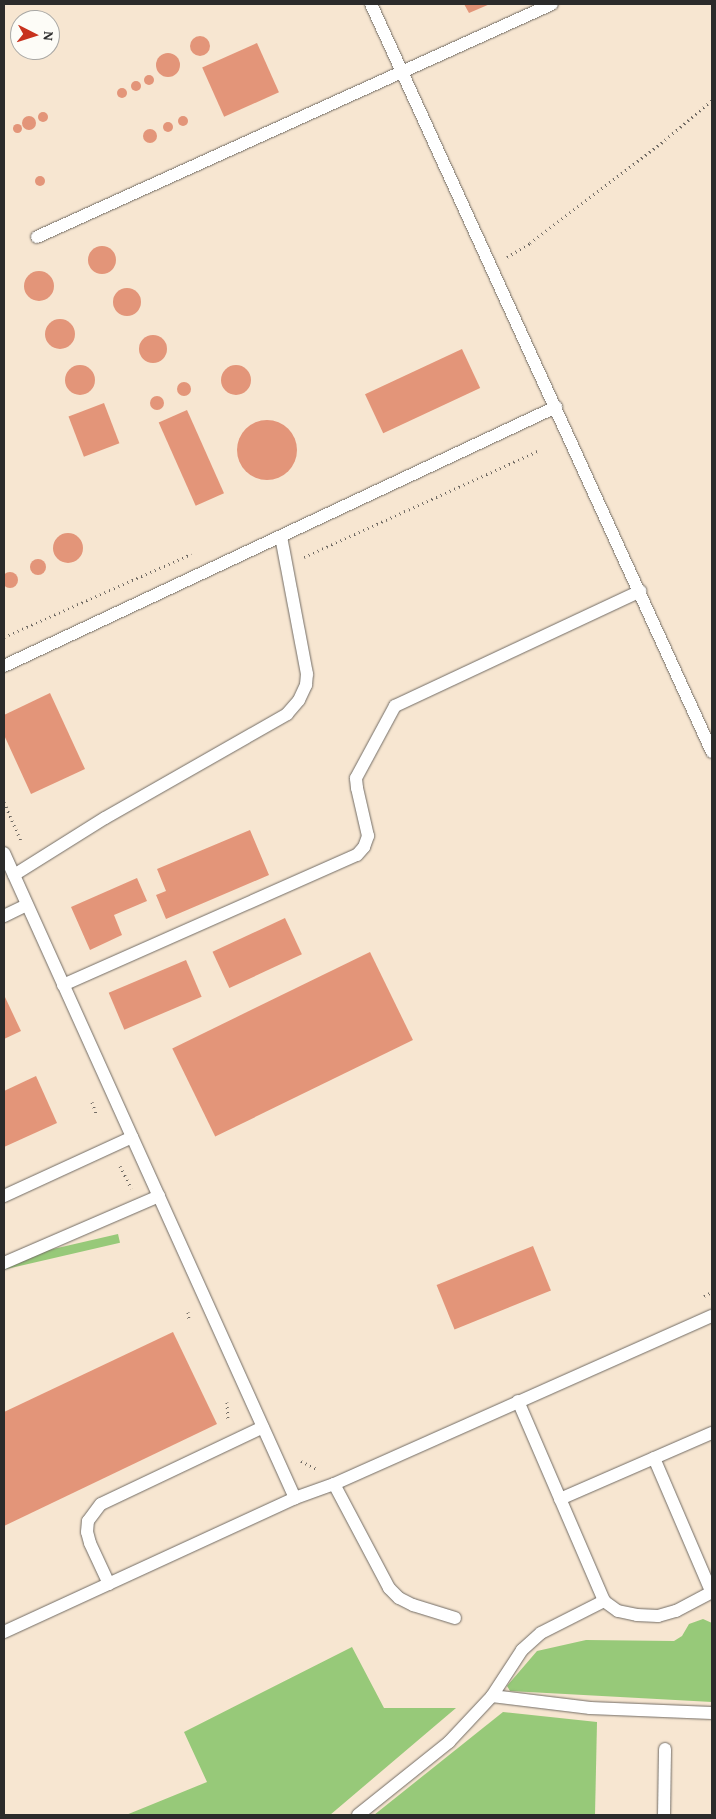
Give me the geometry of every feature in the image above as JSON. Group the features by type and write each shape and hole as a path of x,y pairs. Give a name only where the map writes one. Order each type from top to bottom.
{"lane":[{"path":"371,4 712,752"},
{"path":"37,237 552,4"},
{"path":"4,666 556,407"},
{"path":"14,875 105,818 287,714 299,700 306,685 307,674 280,537"},
{"path":"63,985 357,855 364,847 368,836 356,788 356,778 395,706 640,591"},
{"path":"4,853 295,1498"},
{"path":"4,916 27,905"},
{"path":"4,1196 132,1137"},
{"path":"4,1263 159,1196"},
{"path":"4,1632 295,1498 334,1484 712,1316"},
{"path":"518,1401 604,1601 618,1611 637,1616 658,1616 676,1611 712,1592 654,1458"},
{"path":"108,1584 87,1532 88,1521 101,1504 263,1427"},
{"path":"560,1499 712,1433"},
{"path":"334,1484 389,1588 399,1598 412,1605 455,1618"},
{"path":"358,1815 449,1742 492,1696 522,1650 541,1633 604,1601"},
{"path":"492,1696 590,1708 712,1713"},
{"path":"664,1815 665,1749"}],"path":[{"path":"490,268 538,237 665,140 712,100"},
{"path":"295,561 538,451"},
{"path":"4,637 191,554"}],"green space":[{"path":"118,1234 120,1243 4,1270 4,1260"},
{"path":"703,1619 712,1623 712,1702 510,1691 507,1686 537,1651 586,1640 674,1641 682,1636 689,1624"},
{"path":"352,1647 384,1708 456,1708 330,1815 126,1815 207,1782 184,1732"},
{"path":"503,1712 597,1722 595,1815 374,1815"}],"building":[{"path":"464,4 490,4 469,13"},
{"path":"200,36 207,39 210,46 207,53 200,56 193,53 190,46 193,39"},
{"path":"257,43 279,92 224,117 202,67"},
{"path":"168,53 176,57 180,65 176,73 168,77 160,73 156,65 160,57"},
{"path":"149,75 154,80 149,85 144,80"},
{"path":"136,81 141,86 136,91 131,86"},
{"path":"122,88 127,93 122,98 117,93"},
{"path":"43,112 48,117 43,122 38,117"},
{"path":"26,116 32,116 36,123 32,130 26,130 22,126 22,120"},
{"path":"181,116 185,116 188,121 187,125 181,126 178,123 178,119"},
{"path":"166,122 170,122 173,127 172,131 166,132 163,129 163,125"},
{"path":"17,123 22,128 17,133 12,128"},
{"path":"147,129 153,129 157,136 153,143 147,143 143,139 143,133"},
{"path":"40,176 45,181 40,186 35,181"},
{"path":"102,246 112,250 116,260 112,270 102,274 92,270 88,260 92,250"},
{"path":"39,271 50,275 54,286 50,297 39,301 28,297 24,286 28,275"},
{"path":"127,288 137,292 141,302 137,312 127,316 117,312 113,302 117,292"},
{"path":"60,319 71,323 75,334 71,345 60,349 49,345 45,334 49,323"},
{"path":"153,335 163,339 167,349 163,359 153,363 143,359 139,349 143,339"},
{"path":"462,349 480,388 383,433 365,394"},
{"path":"80,365 91,369 95,380 91,391 80,395 69,391 65,380 69,369"},
{"path":"236,365 247,369 251,380 247,391 236,395 225,391 221,380 225,369"},
{"path":"181,382 187,382 191,389 187,396 181,396 177,392 177,386"},
{"path":"154,396 160,396 164,403 160,410 154,410 150,406 150,400"},
{"path":"104,403 119,443 84,457 69,417"},
{"path":"187,410 224,493 196,506 159,423"},
{"path":"267,420 284,425 292,433 297,450 292,467 284,475 267,480 250,475 242,467 237,450 242,433 250,425"},
{"path":"68,533 79,537 83,548 79,559 68,563 57,559 53,548 57,537"},
{"path":"38,559 44,561 46,567 44,573 38,575 32,573 30,567 32,561"},
{"path":"10,572 16,574 18,580 16,586 10,588 4,586 2,580 4,574"},
{"path":"50,693 85,769 31,794 4,735 4,715"},
{"path":"250,830 269,875 166,919 156,895 166,891 157,869"},
{"path":"137,878 147,901 114,915 122,935 90,950 71,907"},
{"path":"285,918 302,954 229,988 212,952"},
{"path":"370,952 413,1040 215,1137 172,1048"},
{"path":"186,960 202,997 124,1030 109,993"},
{"path":"4,995 21,1031 4,1039"},
{"path":"36,1076 57,1123 4,1147 4,1091"},
{"path":"533,1246 551,1291 455,1329 437,1285"},
{"path":"173,1332 217,1424 4,1526 4,1412"}]}
